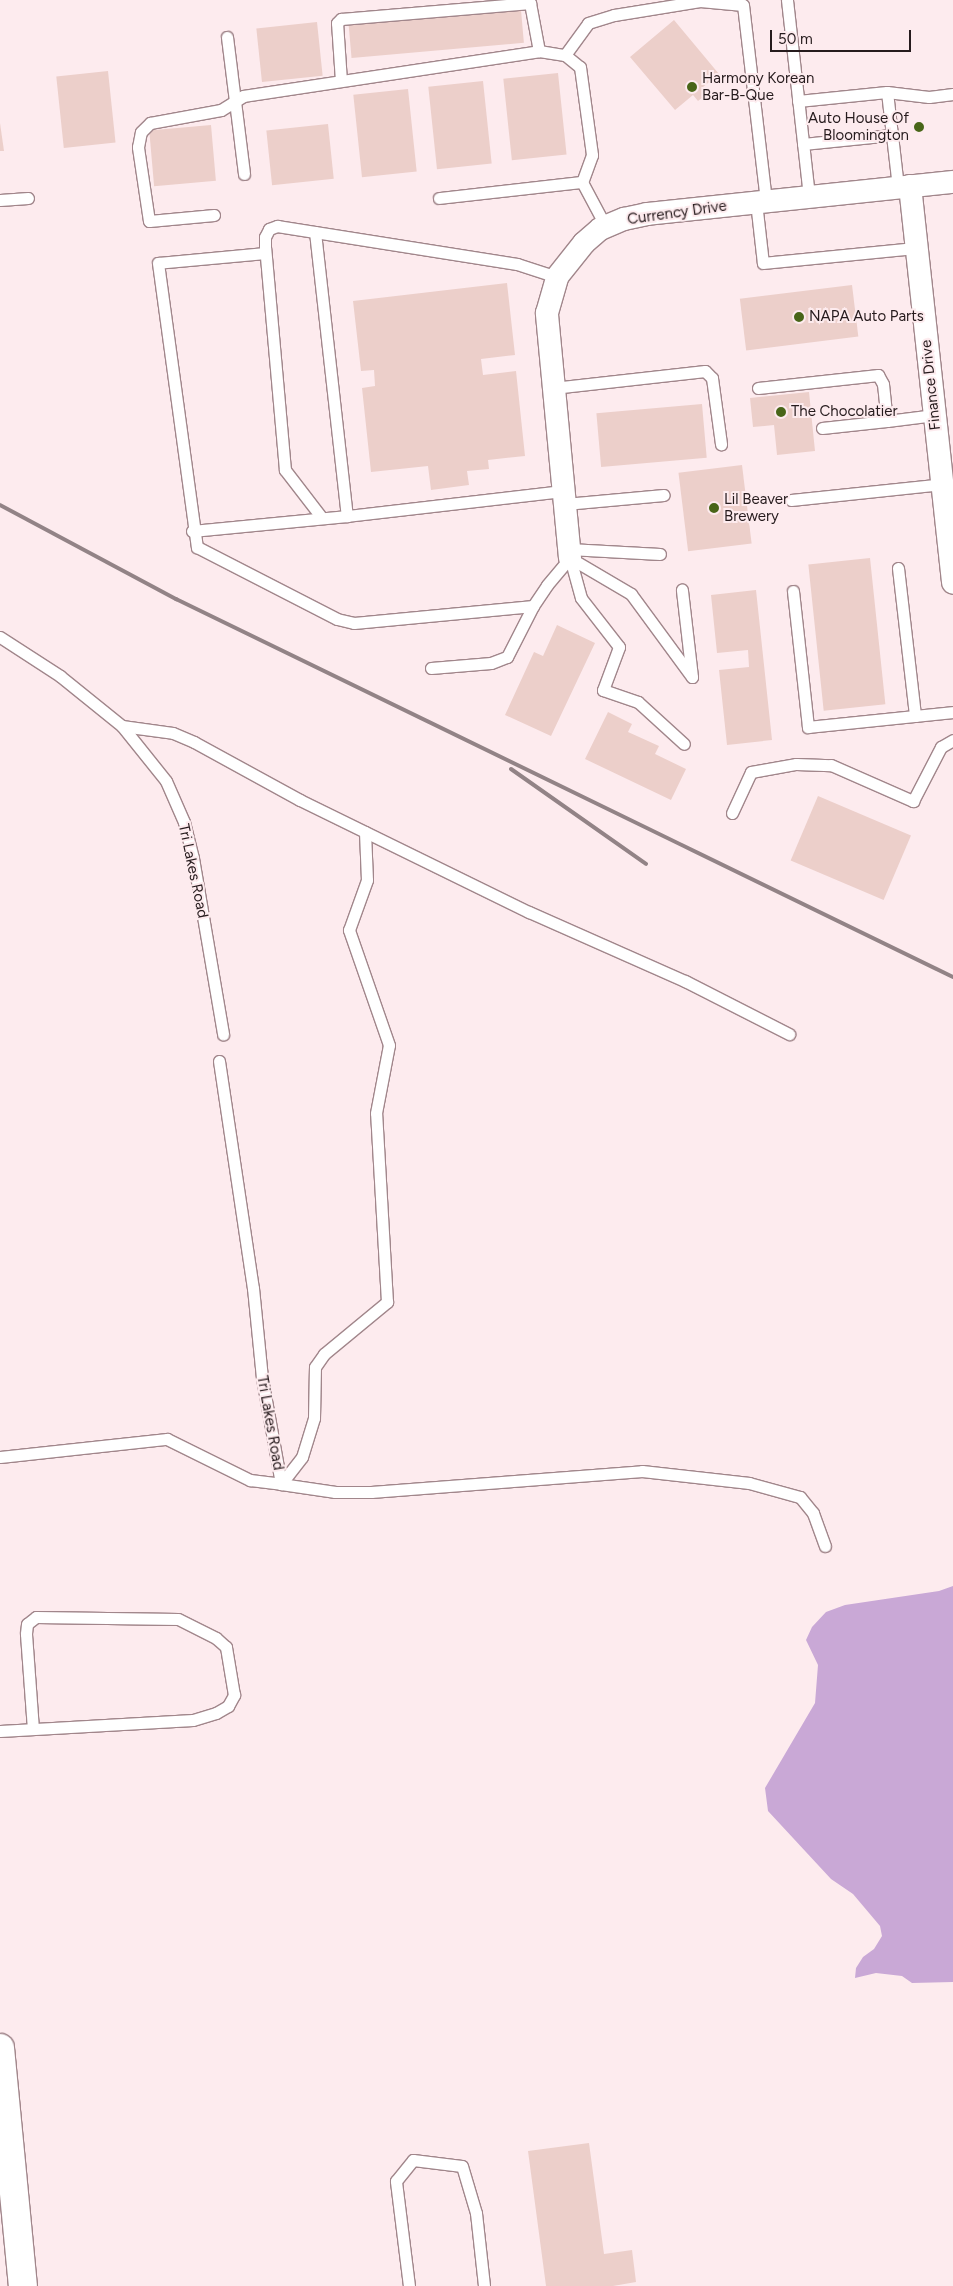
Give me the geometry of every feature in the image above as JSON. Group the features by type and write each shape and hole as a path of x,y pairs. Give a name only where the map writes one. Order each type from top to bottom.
{"street":[{"name":"Currency Drive","path":"570,554 547,313 557,276 584,243 606,227 647,214 953,182"},
{"name":"Finance Drive","path":"904,186 916,248 953,578"},
{"path":"0,2048 23,2286"}],"lane":[{"path":"787,0 809,197"},
{"path":"565,55 588,23 614,15 700,1 743,5 761,202 763,263 916,248"},
{"path":"341,81 337,23 341,19 530,3 539,51"},
{"path":"227,37 244,174"},
{"path":"214,215 149,221 138,147 141,132 150,123 220,110 244,96 539,51 565,55 580,66 592,155 582,182 606,227"},
{"path":"798,101 887,92 929,97 953,94"},
{"path":"887,92 892,135 904,186"},
{"path":"803,144 892,135"},
{"path":"439,198 582,182"},
{"path":"0,200 28,198"},
{"path":"322,518 285,470 265,253 265,237 269,229 277,226 518,264 557,276"},
{"path":"315,232 347,516"},
{"path":"265,253 158,263 192,531 197,547 337,619 354,623 533,606"},
{"path":"553,388 705,371 712,378 721,444"},
{"path":"758,388 878,375 883,384 887,421"},
{"path":"822,428 935,415"},
{"path":"791,500 942,484"},
{"path":"192,531 564,498 664,495"},
{"path":"570,554 660,554"},
{"path":"570,554 631,594 692,678 682,590"},
{"path":"431,668 491,663 507,657 533,606 570,554"},
{"path":"570,554 581,598 620,647 603,690 638,702 684,744"},
{"path":"898,568 915,716"},
{"path":"792,592 808,727 953,712"},
{"name":"Tri Lakes Road","path":"0,637 60,676 122,726 166,781 184,822 223,1034"},
{"path":"122,726 180,736 365,832 529,912 685,981 789,1034"},
{"path":"732,813 751,772 796,764 830,765 913,801 941,747 953,740"},
{"path":"0,1457 167,1439 250,1480 281,1484 302,1458 314,1418 315,1367 324,1354 387,1302 376,1113 389,1045 350,930 367,880 365,832"},
{"name":"Tri Lakes Road","path":"219,1061 253,1288 264,1386 281,1484 335,1492 376,1491 642,1471 748,1483 800,1497 813,1513 824,1546"},
{"path":"0,1731 192,1720 216,1713 228,1706 234,1696 226,1647 216,1638 178,1619 36,1616 27,1624 26,1634 33,1729"},
{"path":"409,2286 396,2181 413,2160 462,2166 476,2213 484,2286"}],"shaded area":[{"path":"953,1586 953,1982 912,1983 902,1976 876,1973 855,1978 856,1968 863,1957 874,1949 882,1936 880,1926 853,1894 831,1879 768,1811 765,1788 815,1703 818,1665 806,1640 812,1627 826,1612 845,1605 939,1591"}],"building":[{"path":"521,10 524,43 352,58 349,25"},
{"path":"674,20 719,74 703,87 708,93 698,101 693,95 675,110 630,57"},
{"path":"317,22 323,76 262,82 256,28"},
{"path":"108,71 116,143 64,148 56,76"},
{"path":"558,73 567,155 512,160 503,79"},
{"path":"483,81 492,164 437,169 428,87"},
{"path":"408,89 417,172 362,177 353,95"},
{"path":"0,123 4,151 0,151"},
{"path":"328,124 334,179 272,185 266,130"},
{"path":"211,125 216,181 154,186 149,130"},
{"path":"507,283 515,355 481,359 483,375 516,371 525,456 488,460 489,469 467,471 469,485 431,490 428,466 371,472 362,388 375,386 374,370 361,371 353,301"},
{"name":"NAPA Auto Parts","path":"852,285 858,337 746,350 740,299"},
{"name":"The Chocolatier","path":"809,392 815,451 777,455 774,425 753,427 750,398"},
{"path":"702,404 707,458 601,467 596,413"},
{"name":"Lil Beaver Brewery","path":"742,465 752,543 688,551 678,473"},
{"path":"870,558 885,704 824,711 808,564"},
{"path":"756,590 772,740 727,745 719,670 749,667 748,650 717,653 711,595"},
{"path":"557,625 595,643 551,736 505,715 534,652 543,656"},
{"path":"608,712 632,724 628,732 659,746 655,754 686,769 671,800 585,759"},
{"path":"818,796 911,835 884,900 791,860"},
{"path":"589,2143 604,2254 632,2250 636,2282 613,2286 546,2286 528,2151"}],"railway":[{"path":"0,505 176,599 953,977"},
{"path":"511,769 646,864"}],"place":[{"name":"Harmony Korean Bar-B-Que","path":"692,87"},
{"name":"Auto House Of Bloomington","path":"919,127"},
{"name":"NAPA Auto Parts","path":"799,317"},
{"name":"The Chocolatier","path":"781,412"},
{"name":"Lil Beaver Brewery","path":"714,508"}]}
